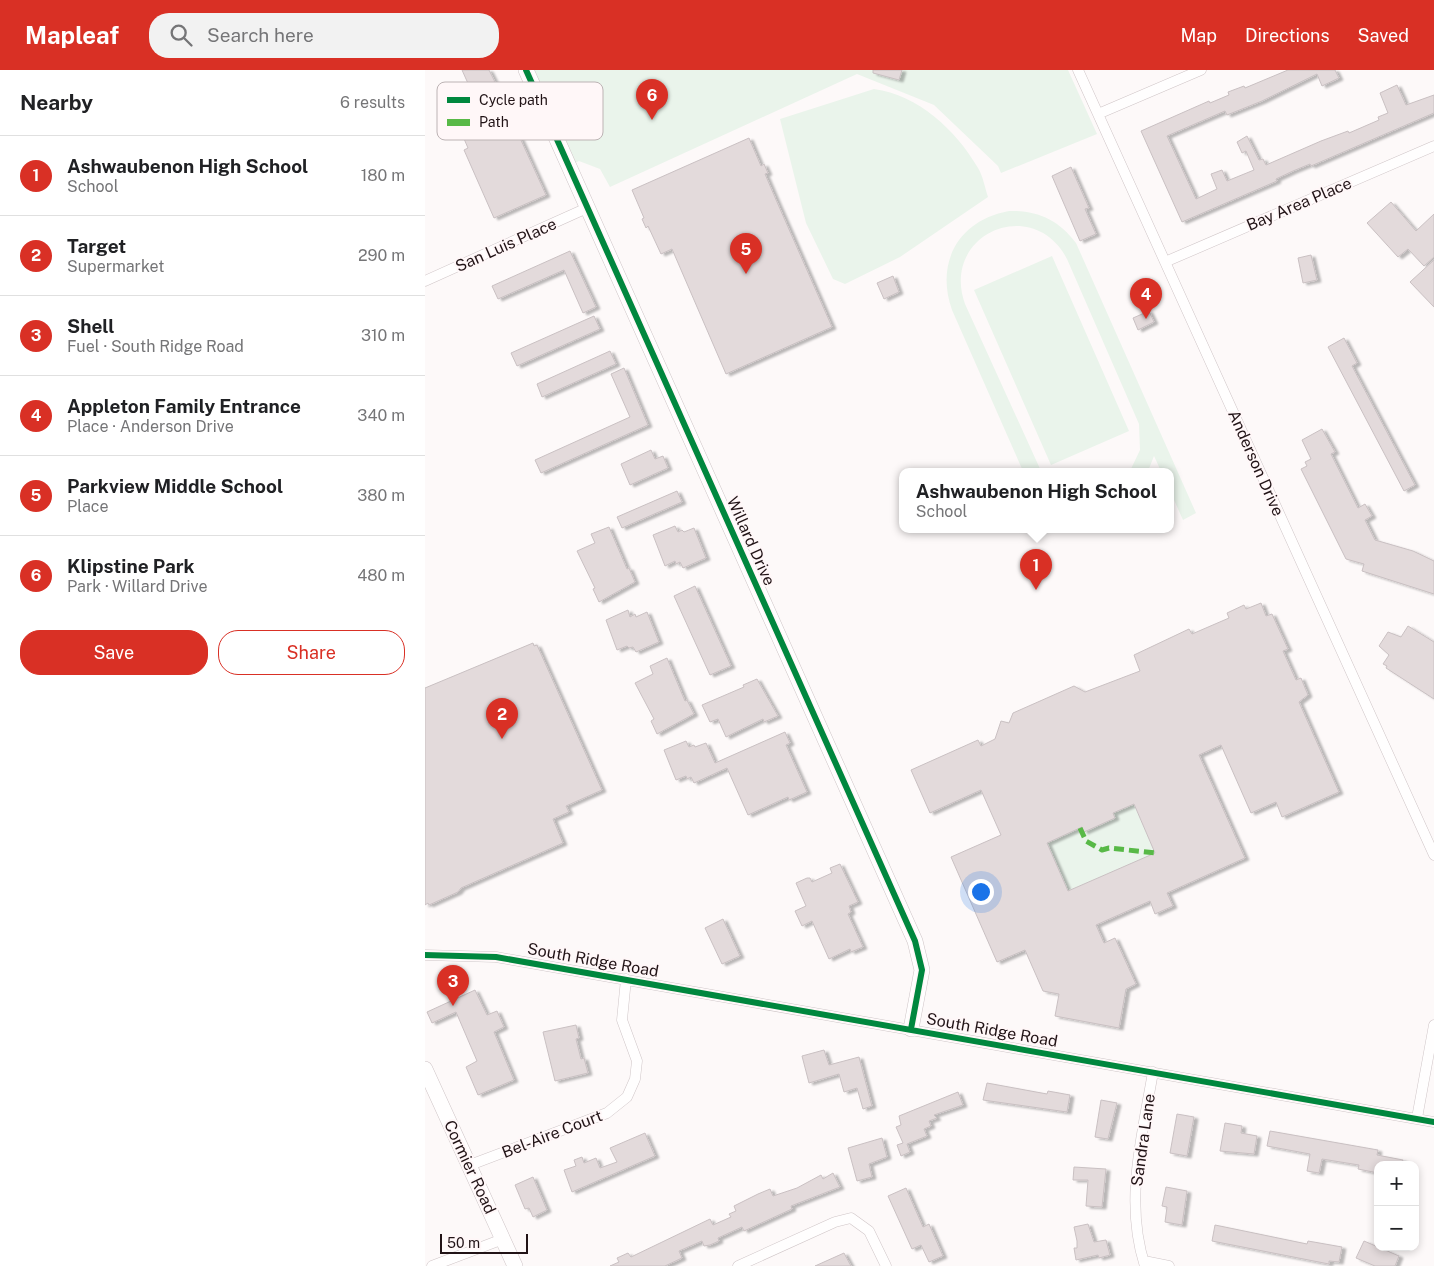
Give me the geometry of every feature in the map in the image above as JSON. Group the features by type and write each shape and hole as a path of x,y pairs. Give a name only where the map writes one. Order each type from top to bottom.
{"street":[{"name":"Willard Drive","path":"525,70 530,82"},
{"name":"Anderson Drive","path":"1078,70 1434,855"},
{"path":"1098,114 1201,70"},
{"name":"Willard Drive","path":"556,140 915,941 922,970 911,1030"},
{"name":"Bay Area Place","path":"1165,262 1434,146"},
{"name":"San Luis Place","path":"425,281 587,208"},
{"name":"South Ridge Road","path":"425,955 496,957 1434,1122"},
{"name":"Bel-Aire Court","path":"470,1165 607,1113 627,1098 635,1079 637,1061 622,1020 626,979"},
{"path":"1417,1118 1434,1025"},
{"name":"Cormier Road","path":"425,1069 515,1266"},
{"name":"Sandra Lane","path":"1145,1264 1135,1222 1135,1177 1153,1072"},
{"path":"738,1266 844,1219 857,1221 869,1231 886,1266"},
{"path":"431,1266 503,1240"},
{"path":"1145,1264 1169,1266"}],"shaded area":[{"path":"526,70 1068,70 1097,134 1001,173 998,166 934,105 857,74 610,187 600,169 579,161 568,166 557,140 603,140 603,82 531,82"},
{"path":"874,89 906,99 934,116 947,128 959,140 978,168 988,197 900,257 845,284 833,279 806,223 780,119"},
{"path":"1009,211 1029,212 1055,223 1076,243 1196,513 1183,520 1174,500 1174,468 1160,468 1154,456 1149,468 1131,468 1140,450 1139,424 1067,259 1052,239 1033,229 1013,226 994,231 977,242 966,258 961,279 965,304 1040,468 1022,468 952,310 948,292 949,260 955,246 977,224 991,216"},
{"path":"1052,256 1129,431 1051,465 974,290"},
{"path":"1134,804 1156,853 1068,891 1047,843 1082,827 1084,831 1115,817 1113,813"}],"building":[{"path":"462,70 489,70 495,82 467,82"},
{"path":"873,70 902,70 899,80 873,73"},
{"path":"1288,70 1335,70 1339,78 1322,86 1317,74 1262,101 1227,115 1225,111 1167,136 1196,199 1217,189 1211,174 1222,170 1227,181 1254,170 1246,151 1242,153 1237,142 1247,136 1259,160 1263,159 1266,165 1321,141 1348,131 1349,133 1379,120 1378,117 1388,113 1380,93 1397,85 1406,105 1434,95 1434,113 1311,166 1310,164 1293,171 1276,179 1277,181 1182,222 1141,131 1209,101 1210,103 1229,95 1228,92 1244,86 1245,88"},
{"path":"749,138 761,166 764,164 768,173 765,174 832,327 726,374 672,249 661,254 648,226 646,228 642,219 644,218 632,190"},
{"path":"465,140 521,140 546,195 494,218 464,150 468,148"},
{"path":"1071,167 1089,208 1085,209 1096,234 1080,241 1052,176"},
{"path":"1391,202 1416,231 1434,214 1434,257 1424,266 1408,249 1398,257 1367,223"},
{"path":"570,251 596,307 583,313 564,270 498,299 492,286"},
{"path":"1311,255 1317,280 1303,283 1298,258"},
{"path":"1434,260 1434,307 1410,282"},
{"path":"893,276 899,292 884,299 877,283"},
{"path":"1149,311 1154,322 1138,330 1133,318"},
{"path":"594,316 600,329 517,366 511,353"},
{"path":"1344,338 1357,363 1352,366 1415,485 1404,491 1328,347"},
{"path":"610,351 616,364 542,397 537,384"},
{"path":"624,368 648,425 541,473 535,460 630,417 611,374"},
{"path":"1322,429 1335,452 1331,454 1358,508 1365,504 1372,516 1365,520 1375,540 1413,551 1434,561 1434,594 1362,571 1364,564 1346,559 1301,469 1307,466 1305,462 1311,459 1302,440"},
{"path":"651,450 655,459 663,456 668,468 630,485 621,464"},
{"path":"677,491 682,502 622,528 617,517"},
{"path":"675,526 678,532 694,528 706,558 683,568 680,562 676,564 675,561 665,566 653,535"},
{"path":"609,527 627,569 629,568 635,582 599,602 593,589 595,588 577,551 595,543 591,534"},
{"path":"695,586 731,666 710,675 674,596"},
{"path":"1261,603 1266,616 1272,614 1288,649 1283,651 1296,680 1301,678 1308,695 1299,702 1339,792 1282,817 1276,802 1251,813 1221,745 1199,755 1245,858 1167,893 1173,906 1155,914 1150,901 1096,925 1104,943 1115,938 1136,984 1126,989 1119,1028 1055,1016 1059,994 1043,991 1025,950 997,962 951,857 1001,835 981,790 930,813 911,770 978,740 981,746 995,739 1001,721 1009,723 1013,713 1074,686 1085,692 1140,671 1134,655 1189,629 1192,634 1229,618 1227,613 1244,605 1246,609","holes":["1134,804 1155,853 1068,891 1047,843 1082,827 1084,832 1115,818 1113,813"]},
{"path":"628,610 630,617 635,614 636,617 647,612 659,642 636,652 633,647 629,648 627,646 617,650 606,620"},
{"path":"1408,626 1434,642 1434,699 1386,668 1387,666 1383,664 1389,655 1379,646 1388,632 1401,637"},
{"path":"533,643 534,646 537,645 602,790 566,806 569,812 553,819 563,843 461,888 458,892 425,905 425,688"},
{"path":"667,658 685,701 687,700 694,714 657,734 651,721 654,719 635,683 653,674 650,666"},
{"path":"757,679 778,716 764,722 763,719 726,737 718,719 710,722 702,705 744,687 743,685"},
{"path":"785,732 790,743 786,745 807,792 789,800 788,797 748,815 727,768 694,783 691,777 687,779 686,776 676,780 664,750 686,741 689,747 706,743 715,763"},
{"path":"840,864 858,902 849,906 851,912 848,914 863,947 851,952 850,949 829,959 812,921 802,926 795,911 806,906 796,883 807,878 810,878 812,882 832,873 830,868"},
{"path":"723,919 740,956 722,964 705,928"},
{"path":"475,990 487,1015 497,1011 504,1027 494,1032 514,1080 478,1095 466,1067 477,1061 456,1012 432,1023 427,1012"},
{"path":"576,1025 579,1038 576,1039 581,1059 584,1058 588,1073 555,1081 543,1032"},
{"path":"824,1050 829,1065 859,1057 872,1106 863,1109 857,1088 844,1092 839,1074 809,1083 802,1056"},
{"path":"987,1083 1047,1094 1048,1091 1070,1095 1067,1112 983,1100"},
{"path":"958,1092 963,1105 934,1115 937,1118 929,1121 931,1126 924,1129 927,1136 907,1144 910,1152 901,1156 897,1145 903,1143 896,1127 901,1125 899,1116"},
{"path":"1101,1100 1117,1103 1108,1139 1095,1137"},
{"path":"1177,1114 1194,1117 1187,1156 1170,1153"},
{"path":"1225,1123 1242,1126 1241,1133 1257,1136 1254,1154 1220,1151"},
{"path":"1270,1131 1378,1150 1377,1155 1403,1160 1374,1161 1374,1172 1358,1169 1359,1165 1322,1159 1319,1173 1307,1171 1310,1154 1267,1146"},
{"path":"645,1133 655,1156 572,1192 564,1170 576,1166 574,1160 582,1157 584,1163 596,1158 600,1168 617,1162 610,1148"},
{"path":"882,1138 887,1157 869,1164 872,1177 857,1181 848,1148"},
{"path":"1074,1167 1106,1169 1102,1207 1086,1206 1088,1180 1073,1180"},
{"path":"833,1173 840,1187 791,1206 792,1209 744,1231 742,1227 718,1238 719,1241 710,1245 704,1246 702,1241 679,1251 682,1258 665,1266 610,1266 619,1262 617,1258 628,1253 631,1257 710,1219 713,1225 731,1217 729,1214 736,1211 734,1206 758,1194 770,1189 773,1196 797,1188 821,1175 823,1179"},
{"path":"533,1177 547,1210 533,1217 529,1208 525,1209 515,1185"},
{"path":"1166,1187 1187,1191 1182,1225 1165,1222 1167,1207 1162,1206"},
{"path":"906,1188 923,1227 929,1224 943,1256 929,1262 921,1245 912,1249 888,1196"},
{"path":"1088,1224 1094,1242 1106,1240 1110,1255 1099,1258 1098,1255 1076,1260 1074,1248 1077,1248 1077,1241 1074,1227"},
{"path":"1215,1225 1307,1244 1308,1241 1342,1247 1339,1262 1329,1261 1329,1264 1212,1241"},
{"path":"1364,1241 1374,1245 1374,1251 1387,1251 1399,1256 1395,1266 1375,1266 1356,1258"},
{"path":"844,1253 851,1266 815,1266"}],"marked path":[{"path":"1080,828 1086,841 1102,850 1109,848 1156,853"}],"cycle path":[{"path":"526,70 531,82"},
{"path":"557,140 915,941 922,970 911,1029"},
{"path":"425,955 496,957 1434,1122"}],"place":[{"name":"Klipstine Park","path":"652,120"},
{"name":"Parkview Middle School","path":"746,274"},
{"name":"Appleton Family Entrance","path":"1146,319"},
{"name":"Ashwaubenon High School","path":"1036,590"},
{"name":"Target","path":"502,739"},
{"name":"Shell","path":"453,1006"}]}
